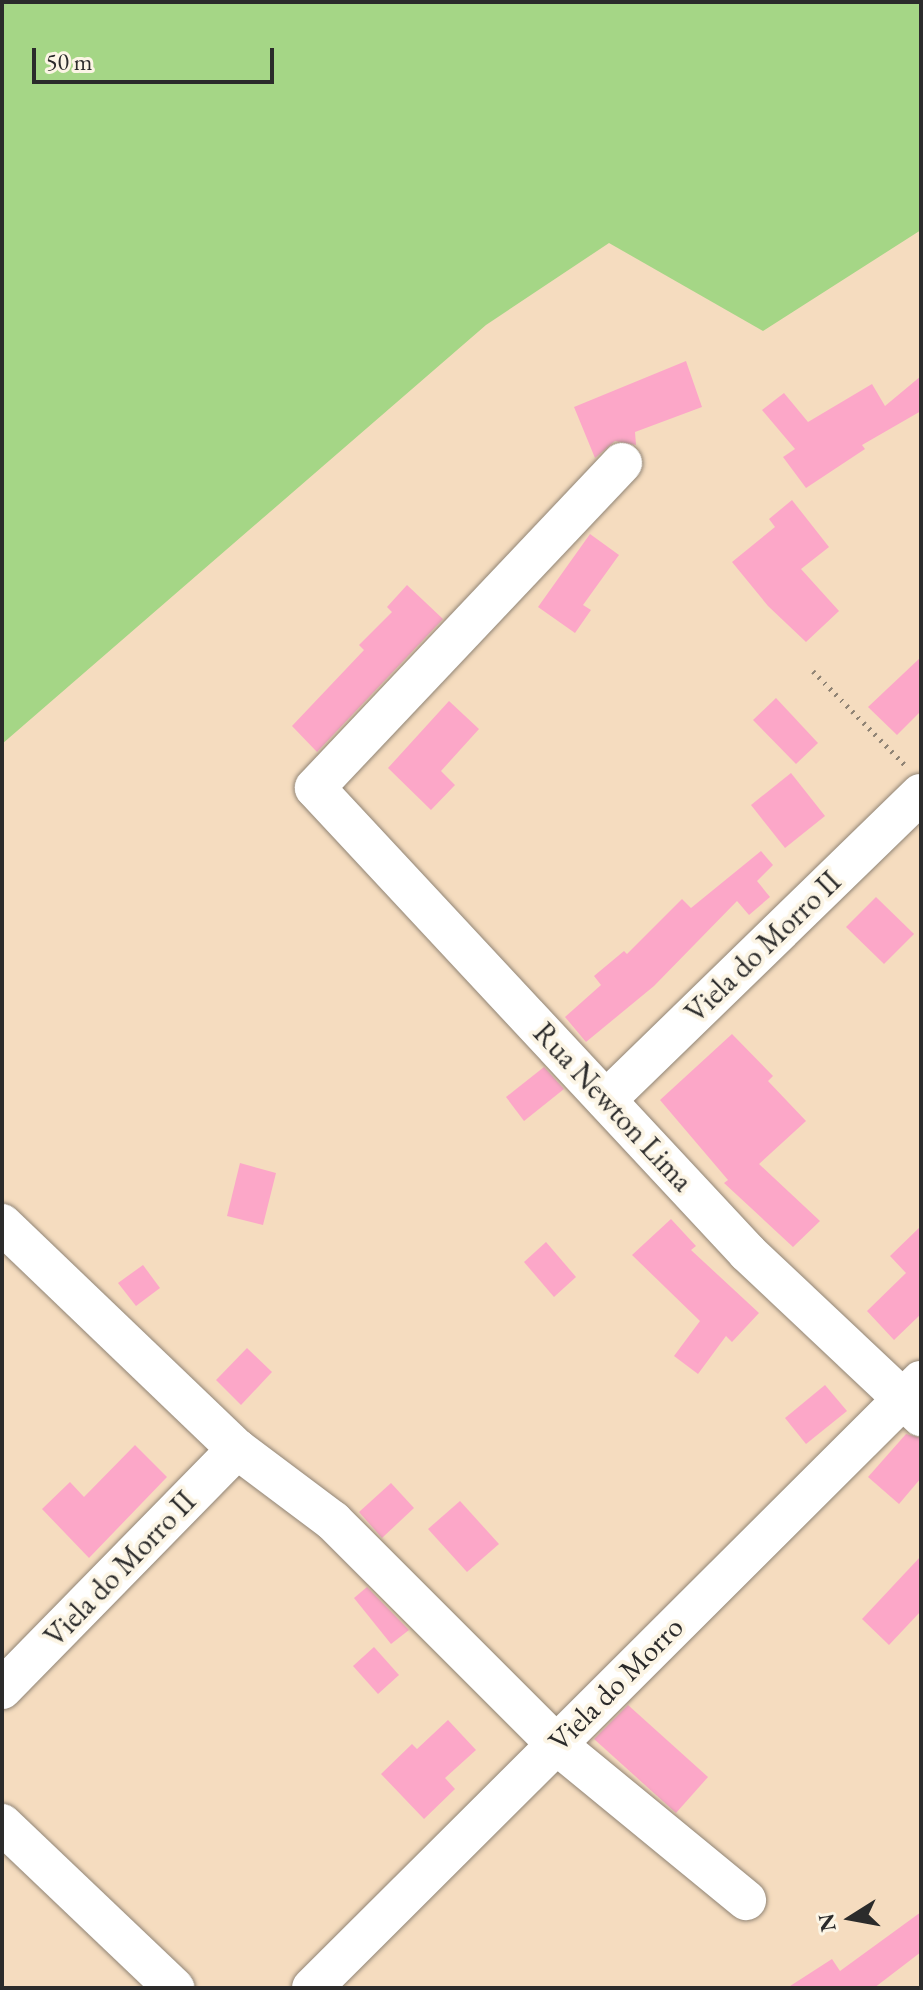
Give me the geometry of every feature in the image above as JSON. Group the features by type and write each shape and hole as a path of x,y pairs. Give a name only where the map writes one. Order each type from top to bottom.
{"street":[{"name":"Rua Newton Lima","path":"622,463 315,788 748,1253 914,1399"},
{"name":"Viela do Morro II","path":"606,1100 916,783"},
{"path":"2,1224 237,1449 333,1521 556,1744 746,1900"},
{"name":"Viela do Morro","path":"312,1988 556,1744 914,1399"},
{"name":"Viela do Morro II","path":"2,1689 237,1449"},
{"path":"2,1824 174,1988"}],"path":[{"path":"813,671 916,783"}],"green space":[{"path":"2,2 921,2 921,230 763,331 609,243 486,325 2,744"}],"building":[{"path":"686,361 702,407 635,432 636,445 615,441 595,458 574,407"},
{"path":"921,376 921,411 862,445 865,449 806,488 783,457 795,449 762,410 784,393 808,422 872,384 885,406"},
{"path":"792,500 829,547 801,569 839,611 806,642 768,606 732,562 775,527 769,519"},
{"path":"590,534 619,555 583,605 591,610 575,633 538,607"},
{"path":"407,585 443,619 317,752 292,726 364,650 359,645 392,612 387,607"},
{"path":"921,657 921,711 897,735 868,707"},
{"path":"776,698 818,743 796,764 753,720"},
{"path":"449,701 479,729 441,771 455,785 431,810 388,768"},
{"path":"791,773 825,816 785,848 751,805"},
{"path":"761,851 773,865 757,881 770,897 749,915 737,901 654,986 586,1042 565,1017 601,985 594,976 624,951 627,954 682,899 691,908"},
{"path":"876,897 914,934 884,964 846,927"},
{"path":"732,1034 773,1076 768,1081 806,1121 759,1164 820,1221 793,1247 724,1183 728,1180 660,1100"},
{"path":"544,1067 564,1089 524,1121 506,1097"},
{"path":"240,1163 276,1173 263,1225 227,1216"},
{"path":"671,1219 696,1246 691,1250 759,1313 732,1342 726,1336 698,1374 674,1356 700,1321 632,1255"},
{"path":"921,1226 921,1314 894,1340 867,1311 906,1273 890,1256"},
{"path":"546,1242 576,1277 554,1297 524,1262"},
{"path":"143,1265 160,1288 136,1306 118,1283"},
{"path":"247,1348 272,1372 241,1405 216,1380"},
{"path":"825,1385 847,1411 806,1444 785,1418"},
{"path":"906,1434 921,1438 921,1478 899,1504 868,1477"},
{"path":"135,1445 167,1477 89,1558 42,1509 70,1482 84,1497"},
{"path":"391,1483 414,1508 382,1538 359,1512"},
{"path":"460,1501 499,1544 467,1572 428,1529"},
{"path":"921,1556 921,1611 889,1645 862,1619"},
{"path":"367,1587 409,1630 391,1644 354,1598"},
{"path":"374,1647 399,1675 378,1694 353,1666"},
{"path":"628,1705 708,1777 676,1813 594,1739"},
{"path":"448,1720 476,1750 445,1778 455,1789 424,1819 381,1774 412,1744 417,1749"},
{"path":"921,1912 921,1952 874,1988 787,1988 832,1959 840,1971"}]}
